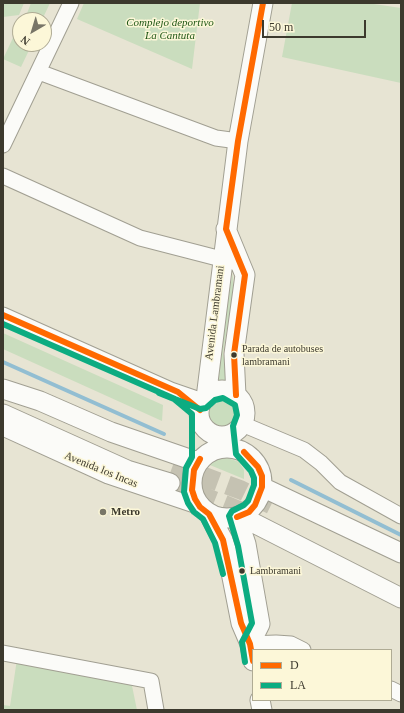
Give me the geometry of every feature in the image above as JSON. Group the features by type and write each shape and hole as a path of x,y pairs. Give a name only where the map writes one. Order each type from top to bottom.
{"main road":[{"name":"Avenida Lambramani","path":"199,460 202,406 238,141 263,3"},
{"name":"Avenida Lambramani","path":"226,229 245,275 234,354 236,395"},
{"path":"3,389 40,402 111,432 199,460"},
{"path":"243,423 236,432 221,436 207,430 202,406 211,393 224,390 236,395 242,401 245,409 243,423 244,452"},
{"path":"3,394 102,438 173,465"},
{"name":"Avenida los Incas","path":"3,414 127,470 170,483"},
{"path":"239,517 256,505 262,487 262,476 252,458 244,452 235,448 221,448 208,453 199,460 194,470 192,485 195,499 205,510 225,546 240,623 252,653"},
{"path":"262,487 401,552"},
{"path":"205,510 228,519 239,517 273,520 401,566"},
{"path":"239,517 246,544 260,624 253,649"},
{"path":"246,544 249,537 273,520"},
{"path":"273,520 401,585"},
{"path":"273,520 401,598"}],"street":[{"path":"3,145 40,72 71,3"},
{"path":"40,72 216,138 238,141"},
{"path":"3,176 140,238 241,264"},
{"path":"3,315 178,392 202,406"},
{"path":"243,423 304,450 321,463 340,482 401,516"},
{"name":"Avenida los Incas","path":"3,428 108,476 205,510"},
{"path":"262,649 276,643 291,644 301,649"},
{"path":"3,653 151,680 156,710"}],"green space":[{"path":"3,3 24,3 20,12 12,12 12,16 3,17"},
{"path":"31,3 50,3 46,12 28,12"},
{"name":"Complejo deportivo La Cantuta","path":"84,3 200,3 192,69 77,19"},
{"path":"292,3 367,3 401,8 401,83 282,57"},
{"path":"12,40 12,52 28,52 21,67 3,59"},
{"path":"233,273 233,292 223,353 229,389 209,386"},
{"path":"3,333 163,405 162,421 3,349"},
{"path":"221,400 231,404 235,414 231,424 221,428 211,424 207,414 211,404"},
{"path":"223,456 239,462 244,470 244,479 205,463"},
{"path":"17,659 131,681 137,710 3,710 3,705 10,706"}],"waterway":[{"path":"3,362 164,434"},
{"path":"291,480 401,535"}],"tunnel":[{"path":"173,465 241,490 280,509"},
{"path":"170,483 258,518"}],"transit line":[{"name":"D","path":"236,395 234,354 245,275 226,229 238,141 263,3"},
{"name":"D","path":"3,315 178,392 200,410"},
{"name":"LA","path":"3,324 200,409 206,408 215,400 223,398 235,405 237,415 233,426 236,454 251,471 254,478 254,485 248,501 244,505 232,511 229,516 238,546 252,623 242,642 245,662"},
{"name":"LA","path":"159,393 174,399 192,414 192,457 186,468 184,492 188,503 194,512 203,519 215,543 223,574"},
{"name":"D","path":"237,517 249,512 255,505 262,487 262,476 258,467 244,452"},
{"name":"D","path":"200,459 194,470 192,490 195,499 200,507 209,514 223,540 241,623 250,644 252,655"}],"place":[{"name":"Parada de autobuses lambramani","path":"234,355"},
{"name":"Metro","path":"103,512"},
{"name":"Lambramani","path":"242,571"}]}
